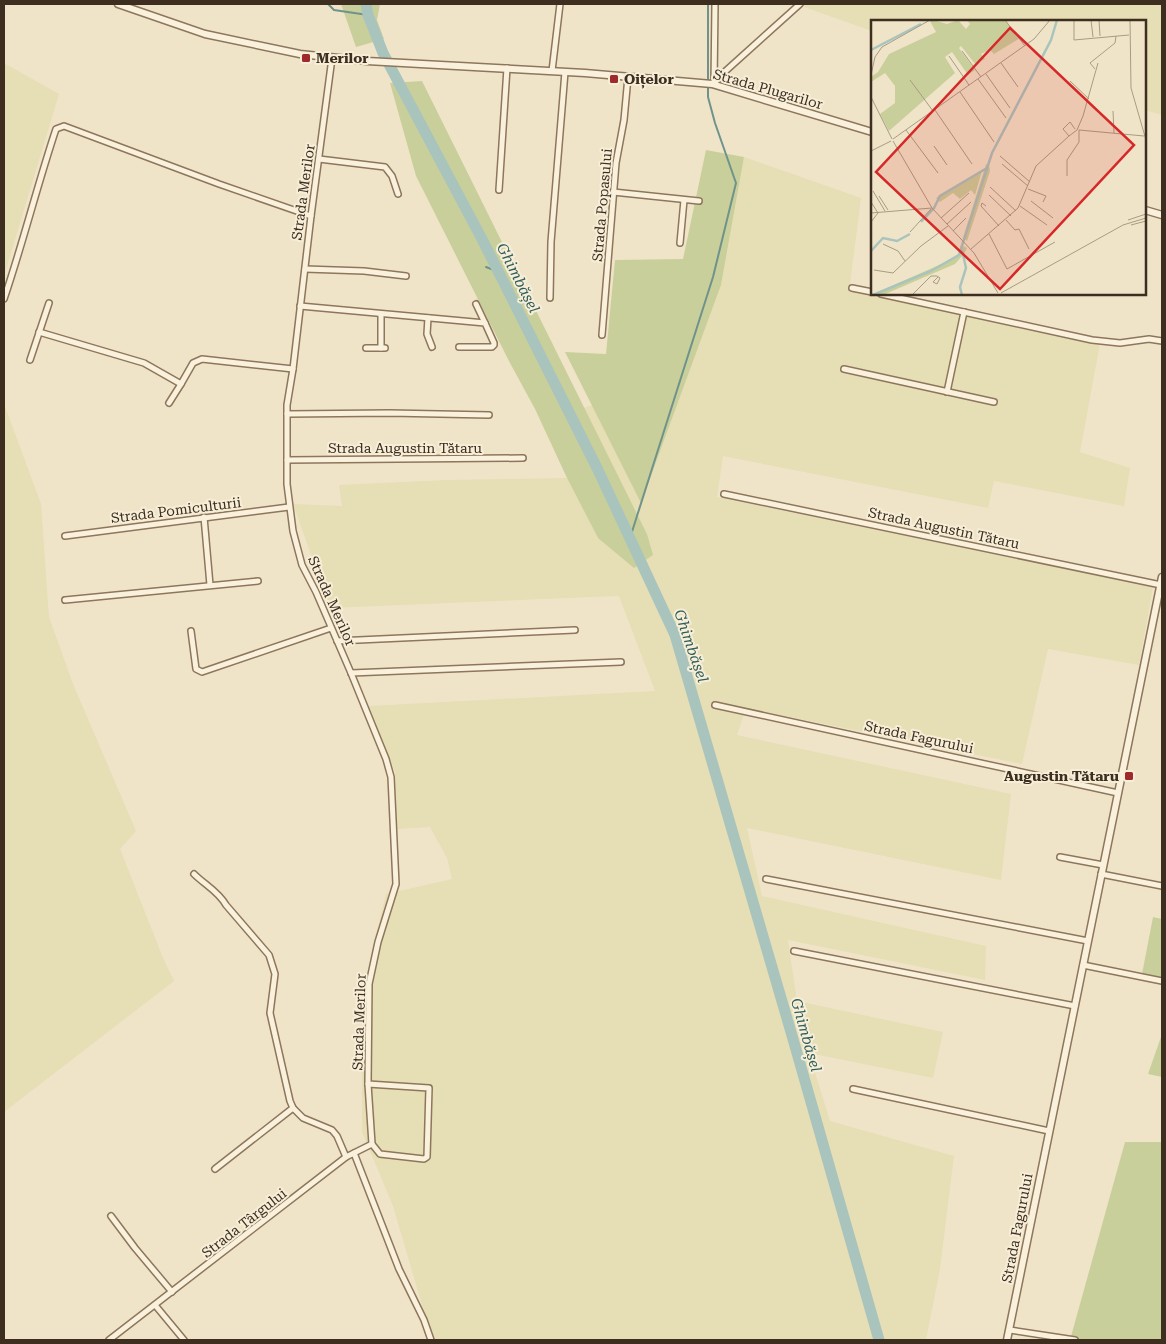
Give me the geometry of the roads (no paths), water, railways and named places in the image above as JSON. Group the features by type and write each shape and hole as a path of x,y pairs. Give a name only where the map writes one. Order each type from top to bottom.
{"street":[{"name":"Strada Plugarilor","path":"118,4 205,34 274,49 332,58 507,68 713,84 871,132"},
{"path":"552,72 560,4"},
{"path":"713,84 715,4"},
{"path":"713,84 800,4"},
{"name":"Strada Merilor","path":"332,58 287,414 289,507 300,560 351,673 390,771 397,878 378,942 370,984 368,1084 372,1144 380,1154 426,1159 429,1088 368,1084"},
{"path":"499,190 507,68"},
{"path":"550,298 551,242 565,72"},
{"name":"Strada Popasului","path":"602,335 617,149 624,120 628,77"},
{"path":"4,299 56,129 64,126 210,181 311,216"},
{"path":"319,159 385,167 392,176 398,194"},
{"path":"613,192 699,201"},
{"path":"680,243 684,200"},
{"path":"1146,210 1162,215"},
{"path":"304,269 406,276"},
{"path":"852,288 871,292"},
{"path":"886,295 1108,343 1149,339 1162,341"},
{"path":"30,360 49,303"},
{"path":"459,347 492,347 494,345 476,304"},
{"path":"300,306 485,323"},
{"path":"947,392 964,312"},
{"path":"366,348 383,348 381,314"},
{"path":"428,318 427,334 432,347"},
{"path":"39,332 144,363 182,384"},
{"path":"170,403 193,363 202,359 293,369"},
{"path":"844,369 994,402"},
{"path":"287,414 390,413 489,415"},
{"name":"Strada Augustin Tătaru","path":"287,460 523,458"},
{"name":"Strada Augustin Tătaru","path":"724,494 1161,585"},
{"name":"Strada Pomiculturii","path":"65,536 289,507"},
{"path":"204,517 210,585"},
{"name":"Strada Fagurului","path":"1007,1340 1162,577"},
{"path":"65,600 258,581"},
{"path":"191,630 196,669 202,672 331,628"},
{"path":"337,641 575,630"},
{"path":"351,673 621,662"},
{"name":"Strada Fagurului","path":"715,705 1118,792"},
{"path":"1060,857 1103,866"},
{"path":"194,874 220,895 226,905 269,954 275,981 270,1012 287,1091 293,1108 303,1118 332,1130 337,1136 346,1157"},
{"path":"1102,874 1162,886"},
{"path":"766,879 1088,941"},
{"path":"794,951 1075,1006"},
{"path":"1083,966 1162,981"},
{"path":"853,1089 1050,1131"},
{"path":"215,1169 293,1108"},
{"path":"372,1144 354,1153 397,1262 424,1320 431,1340"},
{"name":"Strada Târgului","path":"109,1340 346,1157 354,1153"},
{"path":"110,1216 172,1292"},
{"path":"155,1305 184,1340"},
{"path":"1010,1330 1074,1340"}],"waterway":[{"path":"328,4 334,10 368,15"},
{"name":"Ghimbășel","path":"366,4 368,15 383,53 483,241 598,470 675,635 879,1340"},
{"path":"708,4 708,81"},
{"path":"630,538 713,277 736,183 715,123 708,97 708,86"},
{"path":"486,267 499,272"}],"place":[{"name":"Merilor","path":"306,58"},
{"name":"Oițelor","path":"614,79"},
{"name":"Augustin Tătaru","path":"1129,776"}]}
